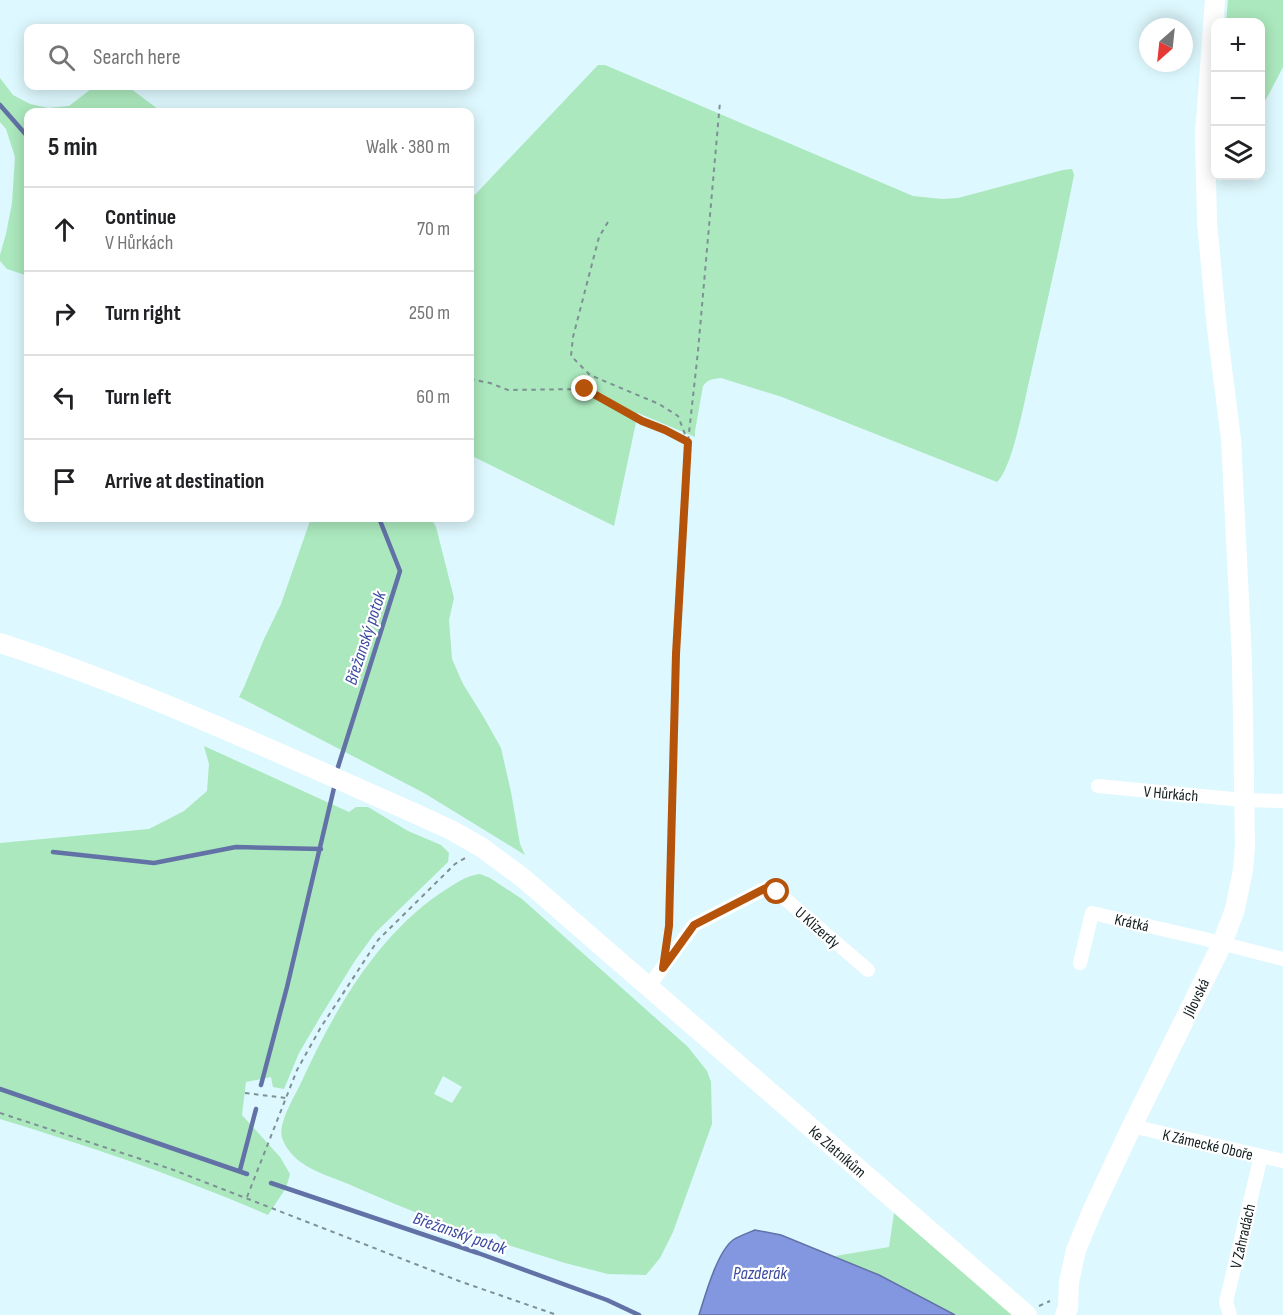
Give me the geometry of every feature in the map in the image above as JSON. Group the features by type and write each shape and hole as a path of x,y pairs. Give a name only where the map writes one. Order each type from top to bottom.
{"street":[{"name":"Jílovská","path":"1065,1315 1076,1250 1132,1126 1222,944 1235,909 1244,870 1242,660 1231,439 1217,329 1207,222 1206,134 1215,0"},
{"name":"Ke Zlatníkům","path":"0,643 62,663 148,697 414,813 482,847 523,878 649,986 1027,1315"},
{"name":"V Hůrkách","path":"1098,786 1243,800 1283,801"},
{"name":"U Klizerdy","path":"663,968 694,925 766,888 777,892 868,970"},
{"name":"Krátká","path":"1080,963 1092,913 1222,944"},
{"path":"1222,944 1283,959"},
{"path":"649,986 663,968"},
{"name":"K Zámecké Oboře","path":"1132,1126 1283,1161"},
{"name":"V Zahradách","path":"1230,1315 1226,1302 1261,1156"}],"path":[{"path":"663,968 669,916 676,654 688,442 720,102"},
{"path":"608,222 598,237 573,337 571,356 590,375 659,404 678,416 688,442"},
{"path":"474,380 508,390 585,389 642,421 688,442"},
{"path":"247,1198 297,1070 321,1027 378,940 455,864 482,847"},
{"path":"245,1093 286,1098"},
{"path":"0,1113 171,1168 459,1281 557,1315"}],"green space":[{"path":"1228,0 1283,0 1283,67 1265,100 1265,18 1226,18"},
{"path":"598,65 605,65 913,196 958,198 1063,170 1072,169 1074,175 1022,414 1008,462 997,482 782,397 721,378 713,379 703,386 695,437 638,413 614,526 474,457 474,196"},
{"path":"0,78 13,95 30,104 48,108 24,108 24,275 7,269 0,261 12,203 15,157 6,129 0,122"},
{"path":"90,90 132,90 157,108 48,108 69,106"},
{"path":"310,522 433,522 454,598 449,620 452,659 463,684 501,748 520,844 525,855 424,793 239,697 281,604"},
{"path":"204,746 349,812 356,807 368,807 408,831 441,845 449,853 448,862 375,933 354,962 299,1053 284,1089 273,1087 271,1077 246,1082 242,1115 280,1157 290,1174 286,1188 268,1215 136,1163 0,1119 0,843 149,829 184,811 207,791 209,764"},
{"path":"480,874 490,878 522,899 688,1047 707,1071 711,1082 712,1124 673,1232 660,1258 646,1275 608,1274 508,1245 496,1234 472,1232 454,1227 310,1168 288,1150 282,1138 284,1119 326,1033 340,1006 374,956 415,913 439,894","holes":["443,1076 462,1087 452,1103 434,1094"]},
{"path":"894,1213 1014,1315 956,1315 835,1256 889,1247"}],"water":[{"name":"Pazderák","path":"755,1230 781,1235 879,1275 955,1315 699,1315 712,1275 727,1246 733,1240"}],"waterway":[{"name":"Břežanský potok","path":"0,105 24,132"},
{"name":"Břežanský potok","path":"338,767 400,571 381,522"},
{"name":"Břežanský potok","path":"261,1085 287,987 334,788"},
{"path":"53,852 154,863 236,847 321,849"},
{"path":"0,1089 247,1174"},
{"name":"Břežanský potok","path":"240,1170 256,1109"},
{"name":"Břežanský potok","path":"271,1183 478,1253 607,1300 639,1315"}],"route":[{"path":"585,389 642,421 688,442 676,654 669,926 663,968 694,925 766,888 777,892"}]}
